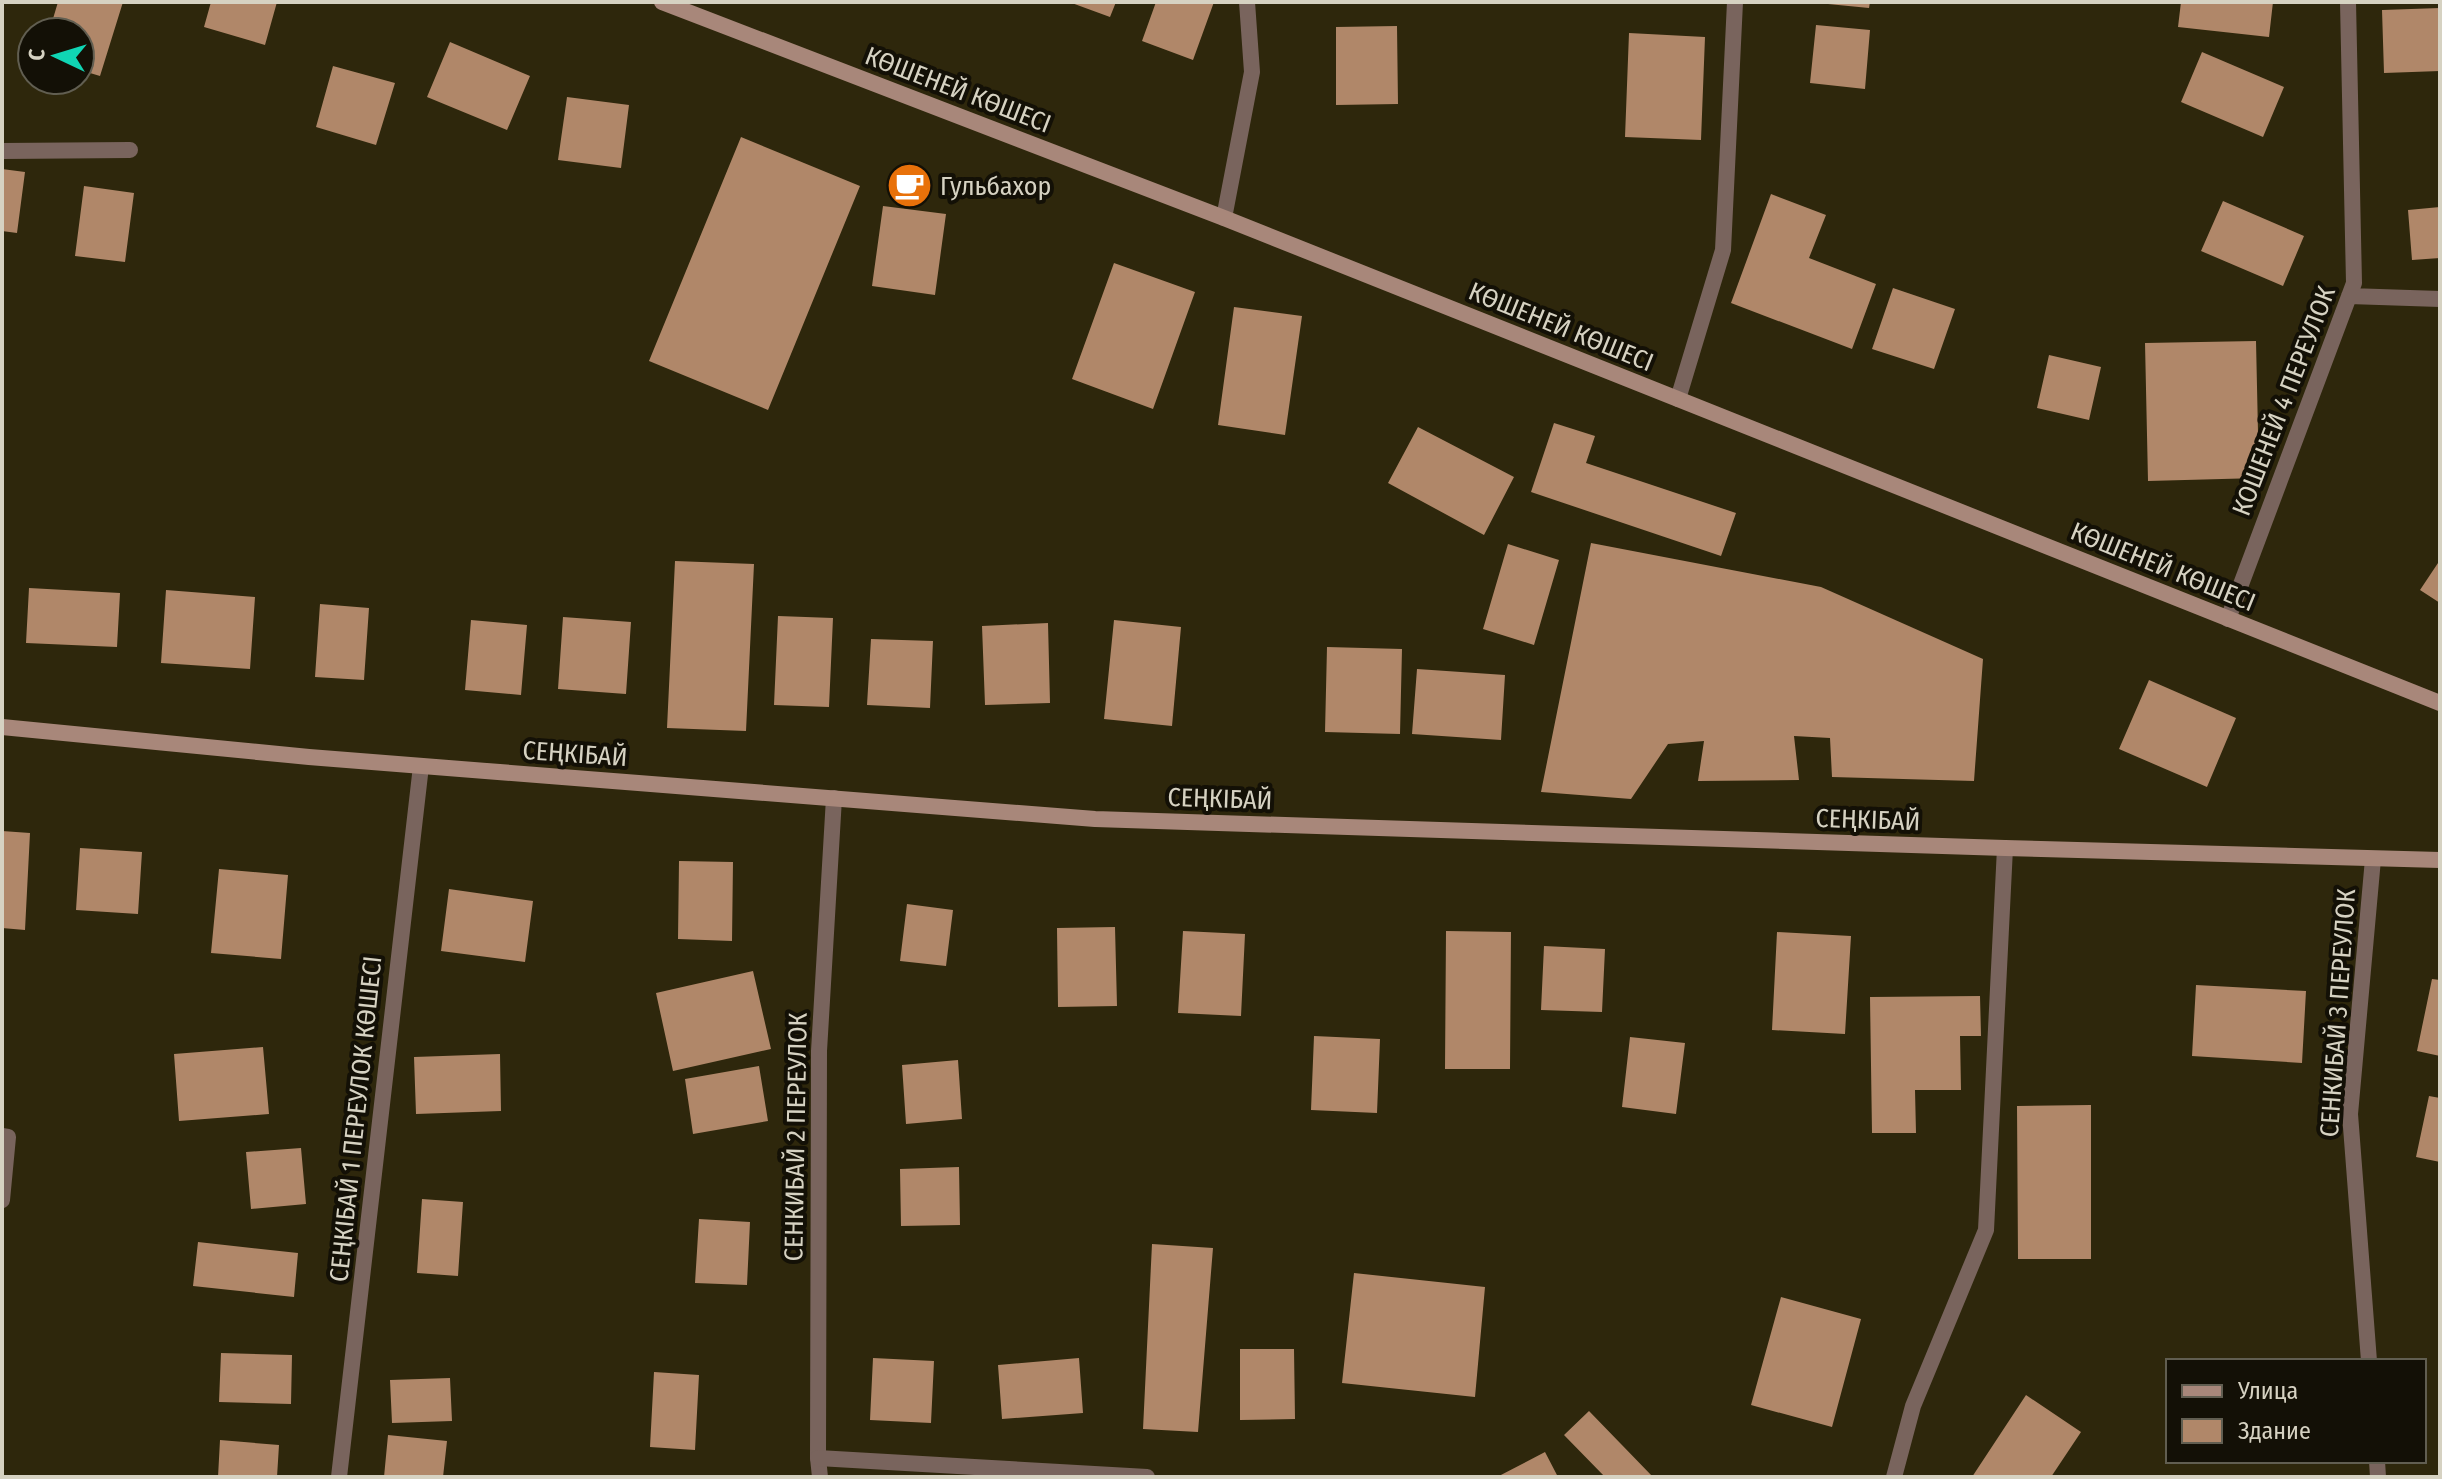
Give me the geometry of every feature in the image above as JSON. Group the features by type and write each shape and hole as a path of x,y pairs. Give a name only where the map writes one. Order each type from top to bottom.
{"street":[{"name":"КӨШЕНЕЙ КӨШЕСІ","path":"662,2 1224,218 2440,703"},
{"path":"1224,218 1252,72 1247,2"},
{"path":"1678,399 1723,250 1735,2"},
{"name":"КОШЕНЕЙ 4 ПЕРЕУЛОК","path":"2228,619 2354,283 2348,2"},
{"path":"2,151 130,150"},
{"path":"2349,296 2440,299"},
{"name":"СЕҢКІБАЙ","path":"2,727 421,766 1095,819 2440,860"},
{"name":"СЕҢКІБАЙ 1 ПЕРЕУЛОК КӨШЕСІ","path":"339,1477 421,766"},
{"name":"СЕНКИБАЙ 2 ПЕРЕУЛОК","path":"820,1477 819,1051 834,798"},
{"path":"1894,1477 1913,1406 1986,1230 2005,848"},
{"name":"СЕНКИБАЙ 3 ПЕРЕУЛОК","path":"2369,1359 2350,1114 2373,859"},
{"path":"2,1136 8,1137 2,1200"},
{"path":"818,1458 1147,1477"}],"building":[{"path":"58,2 123,2 100,76 96,75 96,16 54,16"},
{"path":"211,2 277,2 265,45 204,27"},
{"path":"1069,2 1116,2 1110,17"},
{"path":"1156,2 1214,2 1193,60 1142,41"},
{"path":"1828,2 1870,2 1869,8"},
{"path":"2181,2 2273,2 2269,37 2178,27"},
{"path":"2440,8 2440,71 2384,73 2382,10"},
{"path":"1816,25 1870,30 1865,89 1810,83"},
{"path":"1397,26 1398,104 1336,105 1336,27"},
{"path":"1629,33 1705,37 1701,140 1625,137"},
{"path":"450,42 530,76 507,130 427,97"},
{"path":"2202,52 2284,87 2263,137 2181,102"},
{"path":"333,66 395,83 376,145 316,127"},
{"path":"567,97 629,105 621,168 558,160"},
{"path":"741,137 860,186 768,410 649,361"},
{"path":"2,169 25,172 17,233 2,231"},
{"path":"84,186 134,193 125,262 75,256"},
{"path":"1771,194 1826,215 1809,258 1876,284 1852,349 1731,303"},
{"path":"2223,201 2304,236 2283,286 2201,251"},
{"path":"883,206 946,214 935,295 872,286"},
{"path":"2440,207 2440,258 2412,260 2408,210"},
{"path":"1114,263 1195,292 1153,409 1072,379"},
{"path":"1893,288 1955,309 1934,369 1872,349"},
{"path":"1234,307 1302,316 1285,435 1218,425"},
{"path":"2256,341 2259,478 2148,481 2145,343"},
{"path":"2049,355 2101,367 2089,420 2037,408"},
{"path":"1554,423 1595,436 1586,463 1736,513 1721,556 1531,492"},
{"path":"1418,427 1514,477 1484,535 1388,483"},
{"path":"1591,543 1821,587 1983,659 1974,781 1832,777 1830,738 1794,736 1799,780 1698,781 1704,741 1668,744 1631,799 1541,792"},
{"path":"1508,544 1559,560 1534,645 1483,629"},
{"path":"2440,560 2440,603 2420,590"},
{"path":"675,561 754,564 746,731 667,728"},
{"path":"29,588 120,593 117,647 26,643"},
{"path":"166,590 255,597 250,669 161,663"},
{"path":"320,604 369,608 364,680 315,677"},
{"path":"778,616 833,618 829,707 774,705"},
{"path":"563,617 631,622 626,694 558,689"},
{"path":"471,620 527,625 521,695 465,690"},
{"path":"1114,620 1181,627 1172,726 1104,719"},
{"path":"1048,623 1050,703 985,705 982,626"},
{"path":"871,639 933,641 930,708 867,705"},
{"path":"1327,647 1402,649 1400,734 1325,732"},
{"path":"1417,669 1505,675 1501,740 1412,734"},
{"path":"2149,680 2236,718 2207,787 2119,749"},
{"path":"2,831 30,833 25,930 2,928"},
{"path":"80,848 142,852 138,914 76,910"},
{"path":"679,861 733,862 732,941 678,939"},
{"path":"219,869 288,875 281,959 211,953"},
{"path":"449,889 533,901 525,962 441,951"},
{"path":"907,904 953,910 946,966 900,961"},
{"path":"1115,927 1117,1006 1058,1007 1057,928"},
{"path":"1183,931 1245,934 1241,1016 1178,1013"},
{"path":"1446,931 1511,932 1510,1069 1445,1069"},
{"path":"1777,932 1851,936 1845,1034 1772,1030"},
{"path":"1544,946 1605,949 1602,1012 1541,1010"},
{"path":"753,971 771,1049 673,1071 656,993"},
{"path":"2432,979 2440,980 2440,1056 2417,1051"},
{"path":"2196,985 2306,991 2302,1063 2192,1056"},
{"path":"1980,996 1981,1036 1960,1036 1961,1090 1915,1090 1916,1133 1872,1133 1870,997"},
{"path":"1314,1036 1380,1039 1377,1113 1311,1110"},
{"path":"1630,1037 1685,1043 1676,1114 1622,1107"},
{"path":"263,1047 269,1114 179,1121 174,1054"},
{"path":"500,1054 501,1111 416,1114 414,1057"},
{"path":"958,1060 962,1119 906,1124 902,1065"},
{"path":"759,1066 768,1121 693,1134 685,1079"},
{"path":"2429,1096 2440,1098 2440,1162 2416,1157"},
{"path":"2091,1105 2091,1259 2018,1259 2017,1106"},
{"path":"301,1148 306,1204 251,1209 246,1152"},
{"path":"959,1167 960,1225 901,1226 900,1169"},
{"path":"422,1199 463,1202 458,1276 417,1273"},
{"path":"699,1219 750,1222 747,1285 695,1283"},
{"path":"198,1242 298,1253 294,1297 193,1286"},
{"path":"1152,1244 1213,1248 1198,1432 1143,1429"},
{"path":"1354,1273 1485,1287 1475,1397 1342,1383"},
{"path":"1781,1297 1861,1319 1832,1427 1751,1405"},
{"path":"1240,1349 1294,1349 1295,1419 1240,1420"},
{"path":"221,1353 292,1355 291,1404 219,1402"},
{"path":"873,1358 934,1361 931,1423 870,1420"},
{"path":"1079,1358 1083,1413 1002,1419 998,1365"},
{"path":"654,1372 699,1375 695,1450 650,1447"},
{"path":"450,1378 452,1421 392,1423 390,1380"},
{"path":"2026,1395 2081,1432 2051,1477 1972,1477"},
{"path":"1589,1411 1653,1477 1605,1477 1564,1435"},
{"path":"388,1435 447,1441 443,1477 384,1477"},
{"path":"220,1440 279,1445 277,1477 218,1477"},
{"path":"1545,1452 1558,1477 1497,1477"}],"place":[{"name":"Гульбахор","path":"909,186"}]}
